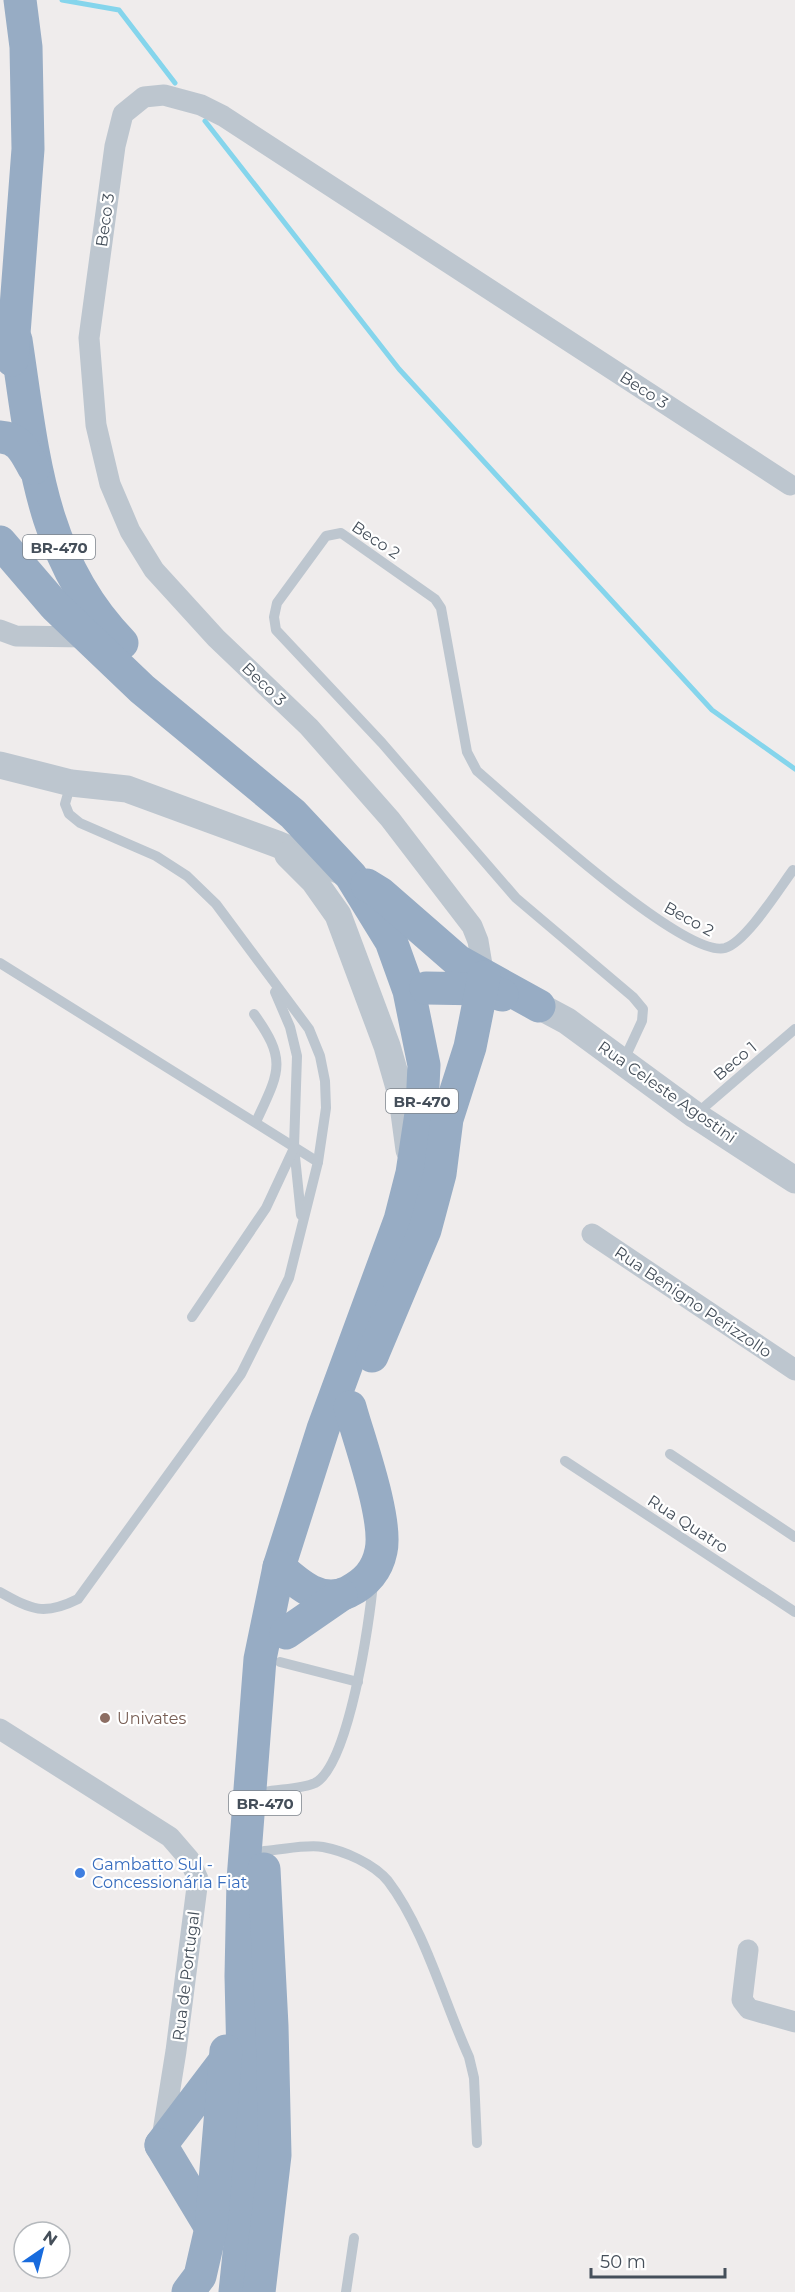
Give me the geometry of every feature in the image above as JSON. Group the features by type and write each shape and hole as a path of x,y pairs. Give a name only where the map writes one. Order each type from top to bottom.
{"highway":[{"name":"BR-470","path":"20,0 27,47 28,149 16,340 8,388 4,437 25,514 40,553 87,637 142,689 293,814 351,876 391,941 409,991 424,1065 422,1107 412,1173 400,1220 323,1429 288,1575 260,1659 255,1699 243,1880 241,1976 246,2187 235,2292"},
{"name":"BR-470","path":"16,340 35,470 49,521 69,572 98,618 165,685 306,800 349,845 408,942 426,988 447,1119 440,1174 425,1230 350,1407 309,1528 288,1575 283,1647 265,1792 264,1851 272,2026 274,2155 263,2283"},
{"path":"0,380 16,340"},
{"path":"4,437 22,446 35,470"},
{"path":"0,542 55,606 87,637"},
{"path":"351,876 380,893 483,983 538,1006"},
{"path":"426,988 483,983"},
{"path":"447,1119 470,1047 483,983"},
{"path":"470,1047 490,1027 510,1012 538,1006"},
{"path":"283,1647 340,1595 361,1585 374,1572 382,1549 381,1519 350,1407"},
{"path":"288,1575 323,1597 340,1595"},
{"path":"188,2292 200,2276 211,2228 224,2062 241,1976"},
{"path":"161,2145 224,2062"},
{"path":"161,2145 217,2141"},
{"path":"217,2141 246,2187"},
{"path":"161,2145 211,2228"}],"street":[{"name":"Beco 3","path":"483,983 478,941 472,926 390,819 309,727 216,638 154,570 130,531 110,484 96,425 89,338 115,146 123,114 144,97 165,95 201,105 223,116 790,485"},
{"path":"0,630 16,636 87,637"},
{"path":"0,765 71,783 127,789 277,844 351,876"},
{"path":"277,844 314,881 338,915 402,1098 412,1173"},
{"name":"Rua Celeste Agostini","path":"538,1006 567,1020 695,1115 795,1180"},
{"name":"Rua Benigno Perizzollo","path":"592,1234 795,1370"},
{"name":"Rua de Portugal","path":"0,1729 170,1837 189,1859 198,1879 176,2051 161,2145"},
{"path":"748,1950 742,2000 744,2006 749,2010 795,2022"}],"lane":[{"name":"Beco 2","path":"623,1062 642,1021 643,1009 633,997 516,898 382,744 276,630 274,617 277,603 326,536 341,533 435,600 441,608 466,752 477,771 638,907 709,948 725,948 738,941 793,870"},
{"path":"0,1592 30,1609 57,1610 78,1599 241,1374 289,1278 318,1162 326,1108 325,1081 320,1056 309,1029 216,904 187,876 156,856 80,823 69,814 65,804 71,783"},
{"path":"0,963 318,1162"},
{"path":"270,978 290,1027 297,1056 294,1148 302,1224"},
{"path":"254,1014 270,1037 276,1055 277,1077 256,1122"},
{"name":"Beco 1","path":"695,1115 795,1029"},
{"path":"192,1317 266,1208 294,1148"},
{"path":"670,1454 795,1537"},
{"name":"Rua Quatro","path":"565,1461 795,1612"},
{"path":"265,1792 314,1783 333,1763 358,1682 369,1626 374,1572"},
{"path":"283,1647 358,1682"},
{"path":"264,1851 322,1847 350,1856 373,1868 387,1881 418,1933 469,2057 474,2078 477,2143"},
{"path":"346,2292 354,2238"}],"waterway":[{"path":"62,0 119,10 175,83"},
{"path":"205,121 399,369 712,710 795,769"}],"place":[{"name":"Univates","path":"105,1718"},
{"name":"Gambatto Sul - Concessionária Fiat","path":"80,1873"}]}
